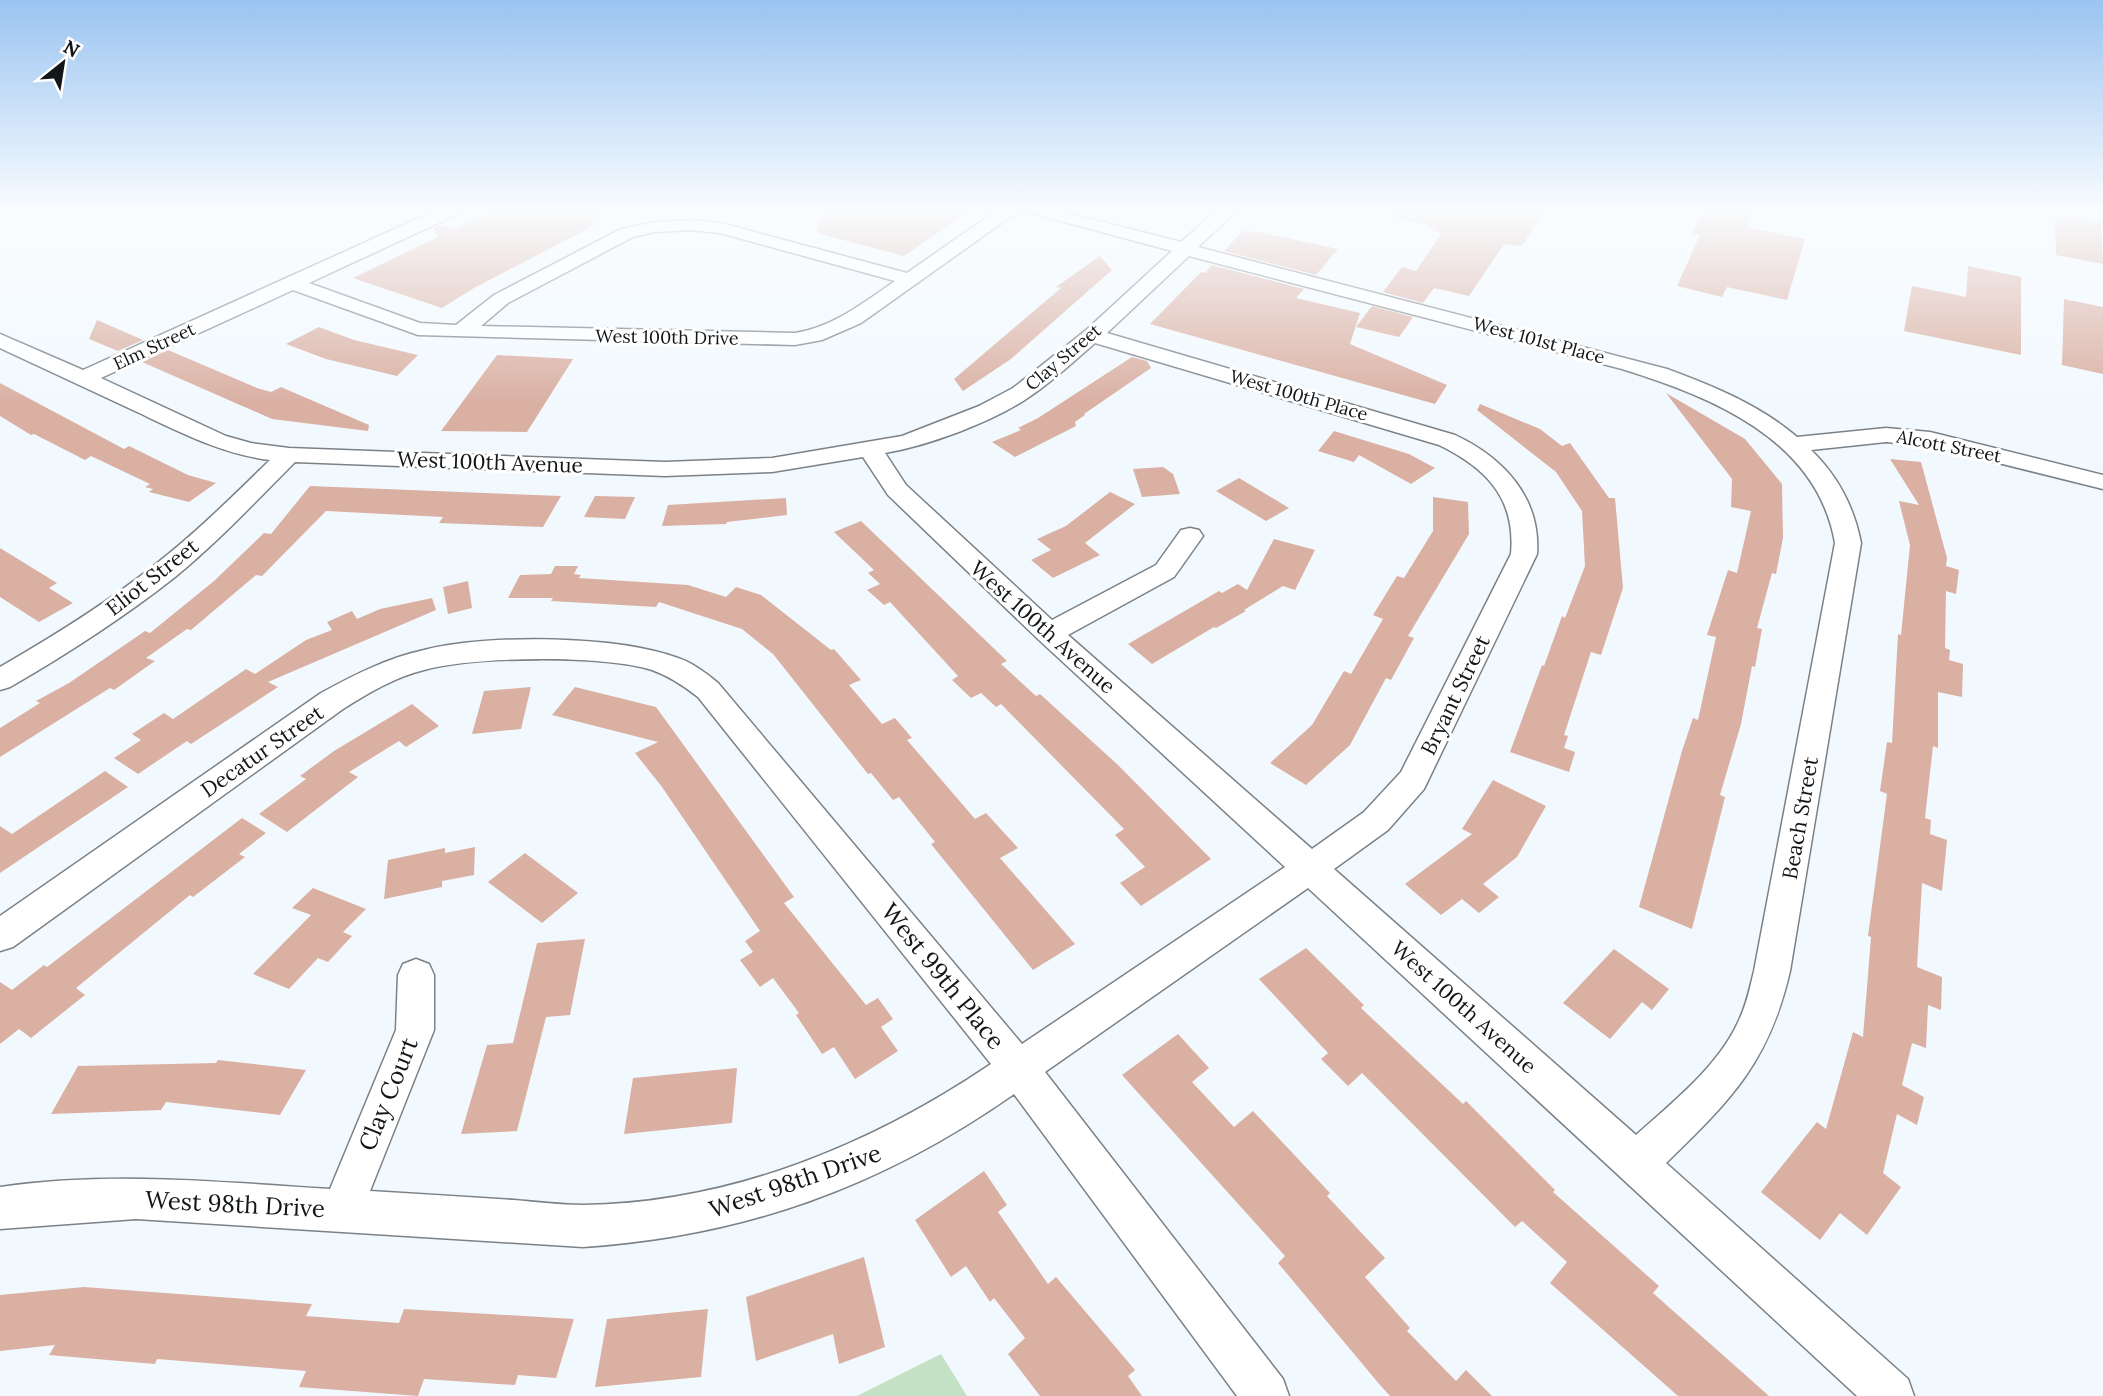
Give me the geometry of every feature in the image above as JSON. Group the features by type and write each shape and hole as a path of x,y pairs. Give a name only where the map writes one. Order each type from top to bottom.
{"street":[{"name":"Elm Street","path":"82,379 314,273"},
{"path":"461,332 501,299 550,273"},
{"path":"886,273 911,280"},
{"name":"West 100th Drive","path":"292,283 418,328 461,332 795,339 815,336 854,319 921,273"},
{"name":"Clay Street","path":"871,450 936,432 1007,401 1051,370 1158,273"},
{"name":"West 101st Place","path":"1281,273 1679,379 1740,410 1793,444"},
{"name":"West 100th Place","path":"1092,335 1421,430 1459,445 1498,473"},
{"name":"West 100th Avenue","path":"0,340 218,441 249,450 289,455 664,469 772,465 871,450 897,490 1304,871 1636,1163 1891,1396"},
{"name":"Alcott Street","path":"1793,444 1886,435 1917,437 1964,446 2103,482"},
{"name":"Beach Street","path":"1636,1163 1683,1118 1738,1056 1759,1021 1772,971 1849,543 1841,510 1825,482 1793,444"},
{"name":"Eliot Street","path":"3,675 87,627 164,571 211,531 289,455"},
{"name":"Bryant Street","path":"1304,871 1376,821 1413,780 1524,554 1527,527 1522,513 1498,473"},
{"path":"1049,633 1166,571 1191,536"},
{"name":"Decatur Street","path":"0,936 332,701 359,685 433,657 476,651 557,651"},
{"name":"West 99th Place","path":"557,651 646,658 676,668 708,690 1019,1069 1266,1396"},
{"name":"West 98th Drive","path":"0,1208 136,1198 583,1226 631,1224 692,1216 745,1203 867,1160 924,1131 1019,1069 1304,871"},
{"name":"Clay Court","path":"342,1209 415,1030 416,975"}],"green space":[{"path":"941,1354 967,1396 857,1396"}],"building":[{"path":"363,273 503,273 442,308 353,278"},
{"path":"1076,273 1108,273 1011,359 963,391 954,379 1061,288 1056,287"},
{"path":"1200,273 1243,273 1304,289 1296,298 1360,313 1350,344 1447,385 1435,404 1150,324"},
{"path":"1397,273 1484,273 1469,296 1434,288 1423,303 1383,292"},
{"path":"1683,273 1795,273 1787,300 1727,287 1722,297 1677,286"},
{"path":"1968,273 2002,273 2021,277 2021,355 1904,331 1912,286 1966,297"},
{"path":"2064,299 2103,307 2103,374 2062,365"},
{"path":"1372,306 1413,317 1399,337 1356,327"},
{"path":"97,320 143,340 118,351 89,339"},
{"path":"319,327 354,340 418,355 397,376 326,359 286,344"},
{"path":"168,350 257,388 271,392 281,387 369,425 368,431 272,419 142,362"},
{"path":"497,355 573,359 527,432 441,431"},
{"path":"1132,357 1147,361 1151,368 1084,414 1075,422 1076,426 1015,457 992,442 1021,430 1018,428"},
{"path":"0,383 124,449 129,446 188,475 216,483 189,502 149,492 153,489 145,487 150,484 91,456 85,460 34,434 31,435 0,416"},
{"path":"1666,393 1745,439 1782,484 1783,538 1776,574 1772,573 1757,628 1762,629 1755,667 1752,666 1741,724 1720,795 1725,797 1692,929 1639,907 1682,751 1693,718 1698,720 1716,637 1707,635 1728,570 1737,573 1751,511 1731,507 1732,479"},
{"path":"1480,404 1540,429 1562,446 1570,443 1609,498 1615,498 1623,588 1601,655 1591,652 1564,735 1568,736 1564,748 1575,752 1569,772 1510,752 1542,665 1544,666 1562,616 1565,618 1585,566 1582,511 1556,472 1477,410"},
{"path":"1334,431 1409,454 1435,468 1411,484 1359,455 1354,462 1318,451"},
{"path":"1890,459 1921,462 1947,558 1946,566 1959,570 1956,594 1946,591 1945,648 1950,650 1949,660 1963,664 1962,697 1938,692 1938,748 1933,746 1925,818 1931,820 1930,834 1947,840 1942,891 1922,883 1917,967 1942,977 1941,1010 1928,1005 1926,1048 1912,1043 1902,1085 1924,1097 1917,1125 1897,1114 1883,1173 1901,1187 1867,1235 1840,1213 1820,1240 1761,1192 1817,1122 1826,1129 1853,1032 1863,1037 1871,937 1868,936 1887,794 1880,791 1887,742 1892,743 1898,634 1901,635 1910,545 1899,501 1919,505"},
{"path":"1163,467 1173,474 1180,494 1142,497 1133,469"},
{"path":"1239,478 1289,508 1266,521 1216,491"},
{"path":"310,486 561,496 543,527 439,523 443,517 326,511 262,576 256,575 191,630 187,629 146,658 155,661 114,690 110,688 0,757 0,728 40,703 36,701 69,683 145,631 150,633 214,581 264,533 271,534"},
{"path":"1110,492 1135,504 1085,543 1100,555 1053,578 1031,560 1051,550 1037,539 1066,526"},
{"path":"595,496 635,497 625,519 584,517"},
{"path":"1433,497 1468,502 1469,534 1408,636 1414,638 1391,680 1386,678 1350,745 1306,785 1270,763 1312,725 1344,671 1351,674 1383,619 1373,615 1397,576 1404,578 1433,531"},
{"path":"786,498 787,515 726,524 662,526 668,505"},
{"path":"861,521 1007,661 1001,664 1036,696 1040,694 1118,765 1211,859 1141,906 1120,883 1145,867 1115,835 1124,829 1001,704 996,707 981,693 971,698 952,680 958,676 890,602 884,605 867,590 880,584 868,573 874,570 834,532"},
{"path":"1274,539 1315,550 1295,590 1283,586 1244,610 1246,611 1152,664 1128,644 1219,591 1222,593 1238,584 1247,590"},
{"path":"0,548 57,583 49,588 73,603 39,622 0,597"},
{"path":"555,566 578,566 574,574 581,575 579,578 688,585 726,597 736,587 761,595 831,650 834,649 861,680 849,685 882,724 895,718 912,738 907,740 975,819 986,813 1018,848 1000,858 1075,944 1033,970 931,844 935,842 899,797 893,800 871,773 868,774 773,654 742,629 659,602 656,607 551,601 553,598 508,598 520,575 551,574"},
{"path":"468,581 472,608 448,614 443,587"},
{"path":"432,598 436,610 268,682 278,687 191,744 187,741 138,774 114,758 141,740 132,734 164,713 173,719 246,669 255,674 306,640 332,630 327,622 352,611 357,619 380,609"},
{"path":"531,687 521,729 472,734 484,691"},
{"path":"575,687 656,707 794,897 784,903 866,1005 878,998 893,1019 881,1027 898,1051 855,1079 834,1047 822,1054 796,1015 799,1013 773,978 760,987 740,960 753,952 745,941 760,931 662,787 635,753 658,742 552,715"},
{"path":"412,704 439,726 406,747 399,741 349,772 358,777 287,832 259,814 306,779 300,776 334,751"},
{"path":"105,771 128,787 0,873 0,826 12,834"},
{"path":"1493,780 1546,806 1517,857 1483,884 1499,897 1479,913 1462,899 1441,915 1405,884 1472,834 1462,829"},
{"path":"242,818 266,833 239,854 245,857 193,897 190,895 76,988 85,995 31,1038 19,1029 0,1044 0,982 12,990 44,965 47,967"},
{"path":"475,847 474,875 442,881 442,887 384,899 388,860 445,848 445,853"},
{"path":"525,853 578,893 542,923 488,882"},
{"path":"313,888 366,909 343,932 352,936 328,962 318,958 289,989 253,974 311,915 292,908"},
{"path":"585,939 570,1015 546,1017 517,1131 461,1134 487,1045 513,1043 537,943"},
{"path":"1306,948 1364,1005 1361,1008 1463,1104 1466,1101 1555,1190 1553,1192 1659,1286 1653,1293 1769,1396 1678,1396 1550,1283 1567,1262 1522,1221 1515,1227 1362,1073 1348,1086 1321,1059 1328,1053 1259,979"},
{"path":"1614,949 1669,989 1652,1010 1642,1002 1610,1039 1563,1003"},
{"path":"1178,1034 1209,1068 1192,1082 1234,1127 1253,1111 1330,1193 1327,1196 1385,1258 1365,1277 1410,1328 1407,1331 1456,1381 1466,1370 1492,1396 1390,1396 1380,1385 1278,1263 1285,1256 1122,1075"},
{"path":"218,1060 306,1070 280,1115 166,1102 161,1110 51,1114 78,1066 216,1063"},
{"path":"737,1068 732,1123 624,1134 633,1078"},
{"path":"984,1171 1007,1205 998,1212 1048,1284 1056,1277 1135,1370 1128,1376 1142,1396 1040,1396 1008,1354 1025,1338 994,1298 990,1302 966,1266 951,1277 915,1220"},
{"path":"864,1257 885,1347 839,1364 833,1334 756,1361 746,1297"},
{"path":"84,1287 312,1304 306,1316 399,1323 404,1309 574,1319 556,1378 518,1375 515,1385 424,1379 418,1396 299,1387 306,1371 157,1359 155,1364 49,1355 55,1345 0,1351 0,1295"},
{"path":"708,1309 701,1377 595,1387 607,1319"}]}
